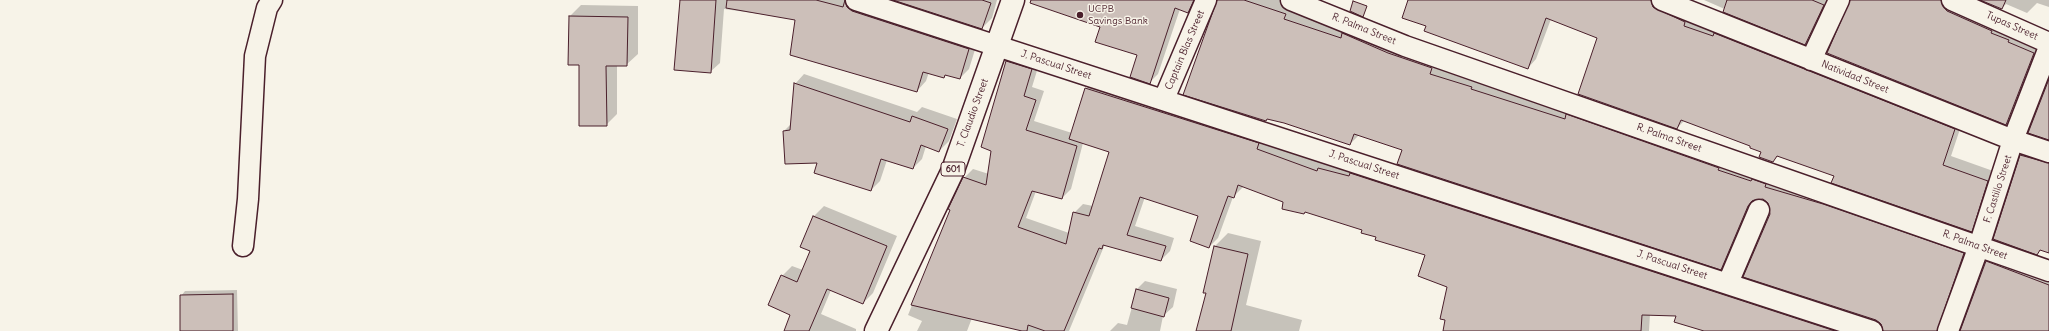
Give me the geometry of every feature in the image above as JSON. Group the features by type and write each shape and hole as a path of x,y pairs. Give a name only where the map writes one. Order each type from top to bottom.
{"main road":[{"name":"T. Claudio Street","path":"876,331 953,170 1012,0"}],"street":[{"path":"243,246 256,56 267,8 272,0"},
{"name":"J. Pascual Street","path":"856,0 1164,99 1872,331"},
{"name":"Captain Blas Street","path":"1164,99 1206,0"},
{"name":"R. Palma Street","path":"1291,0 1404,46 2049,271"},
{"name":"Natividad Street","path":"1662,0 2013,140 2049,152"},
{"path":"1811,60 1839,0"},
{"name":"Tupas Street","path":"1952,0 2049,43"},
{"name":"F. Castillo Street","path":"1948,331 1979,246 2013,140 2049,47"},
{"path":"1728,283 1759,210"}],"building":[{"path":"680,0 716,0 711,73 674,70"},
{"path":"727,0 816,0 843,7 845,0 847,7 852,11 969,49 960,79 945,75 944,78 923,72 917,92 790,55 795,20 726,8"},
{"path":"893,0 982,0 991,3 982,29"},
{"path":"1031,0 1194,0 1188,13 1175,8 1150,84 1130,77 1137,55 1095,42 1100,27 1030,3"},
{"path":"1217,0 1244,0 1286,14 1284,19 1341,38 1342,33 1388,53 1432,68 1430,74 1472,87 1471,89 1565,119 1566,114 1719,168 1718,170 1751,181 1752,179 1766,184 1765,187 1823,204 1964,253 1937,331 1883,331 1881,324 1876,320 1743,277 1770,214 1768,203 1763,199 1752,201 1748,206 1721,270 1397,164 1402,150 1354,134 1350,145 1284,123 1267,119 1266,121 1183,95"},
{"path":"1408,0 1651,0 1653,7 1685,22 1684,26 1713,36 1714,33 1955,129 1943,165 1988,181 1972,232 1831,183 1834,176 1777,156 1773,162 1759,157 1761,152 1750,148 1750,146 1681,120 1677,129 1578,94 1597,38 1546,18 1528,69 1424,31 1426,26 1402,18"},
{"path":"1727,0 1812,0 1824,5 1805,45 1723,12"},
{"path":"1850,0 1941,0 1947,11 1992,31 1991,33 2009,40 2008,42 2034,53 2006,125 1827,53"},
{"path":"1980,0 2006,0 2002,9"},
{"path":"1353,1 1367,6 1363,17 1350,11"},
{"path":"569,16 628,17 627,66 606,66 607,126 579,126 579,65 568,65"},
{"path":"1006,61 1032,69 1024,96 1036,100 1026,130 1077,146 1062,199 1032,191 1018,227 1066,244 1073,212 1089,216 1109,152 1069,139 1085,88 1259,143 1257,149 1317,171 1318,168 1349,176 1350,173 1835,331 1704,331 1674,322 1676,316 1642,315 1641,331 1443,331 1445,320 1440,319 1447,287 1418,276 1425,255 1375,240 1376,237 1361,233 1362,230 1305,212 1304,214 1282,209 1283,202 1238,185 1234,198 1228,196 1209,248 1190,241 1198,216 1140,197 1127,235 1166,246 1161,261 1103,245 1102,249 1099,248 1064,331 1045,331 1028,325 1027,331 1022,331 911,305 950,210 948,209 963,177 986,185 991,151 981,147"},
{"path":"2049,79 2049,140 2028,133"},
{"path":"794,83 910,122 912,116 948,129 939,152 921,145 913,169 881,159 871,191 814,173 817,163 785,164 783,131 790,130"},
{"path":"2020,155 2049,163 2049,253 2040,250 2037,255 1993,239"},
{"path":"813,216 887,246 863,304 827,289 809,331 784,331 790,315 768,305 781,275 797,282 810,251 800,247"},
{"path":"1214,246 1248,254 1231,331 1196,331 1206,293 1203,293"},
{"path":"1986,261 2049,285 2049,331 1960,331"},
{"path":"1136,289 1169,298 1164,317 1131,308"},
{"path":"233,294 233,331 180,331 180,295"}],"place":[{"name":"UCPB Savings Bank","path":"1080,15"}]}
